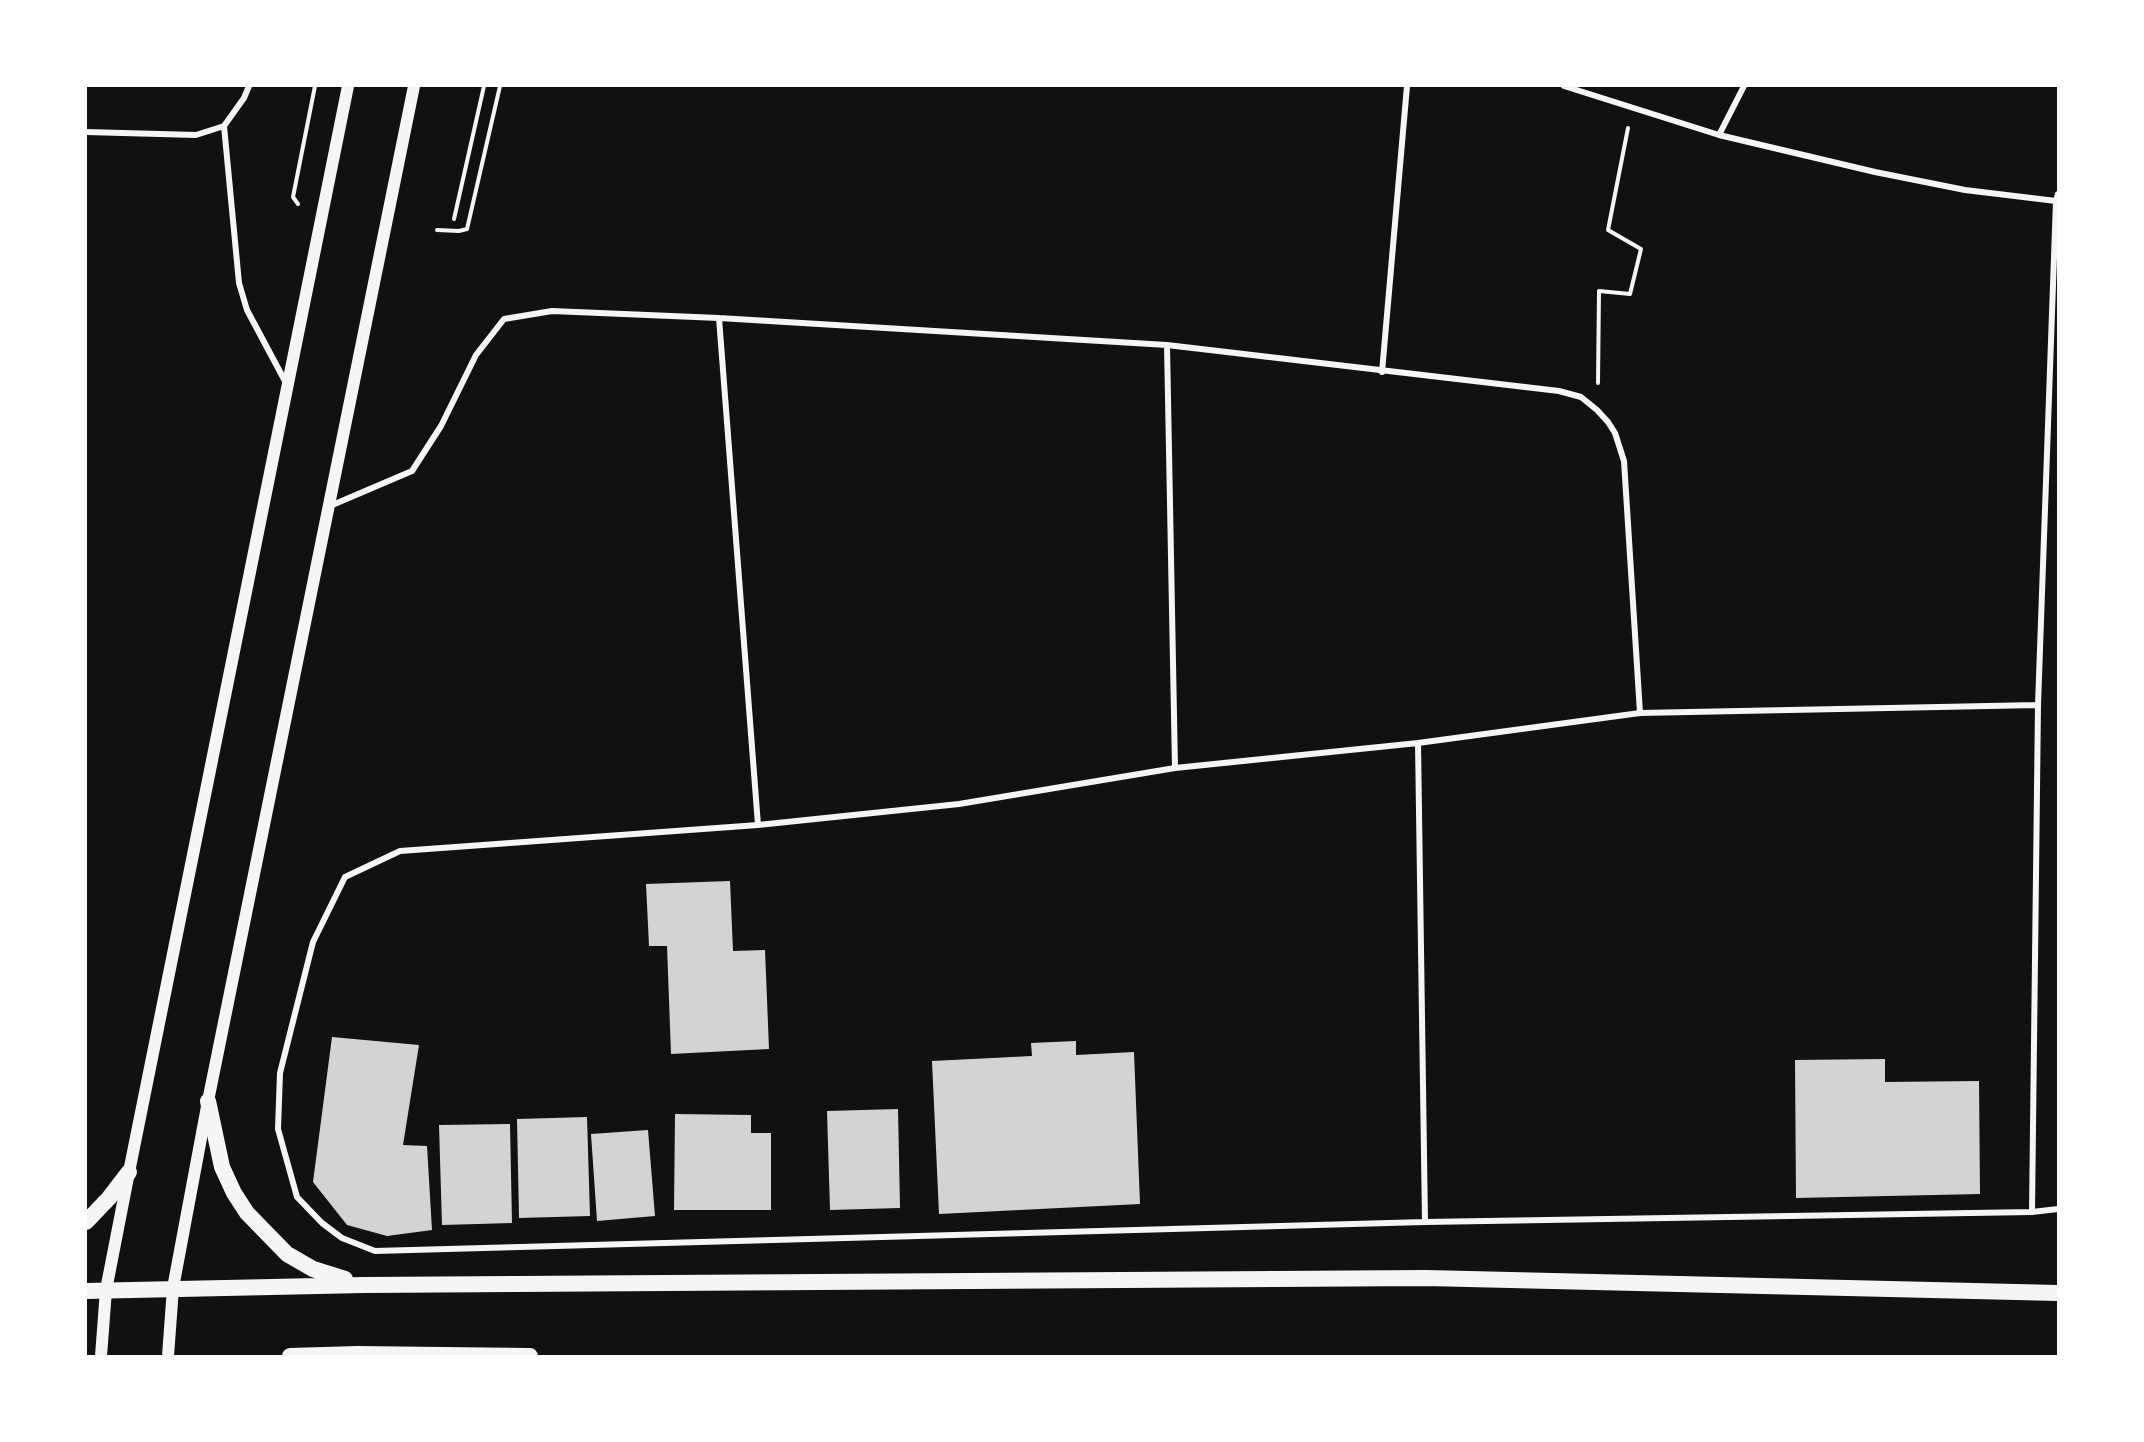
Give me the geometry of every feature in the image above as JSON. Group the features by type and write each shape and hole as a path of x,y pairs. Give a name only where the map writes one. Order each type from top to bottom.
{"highway":[{"path":"208,1101 222,1167 234,1193 247,1213 287,1254 313,1269 364,1285"},
{"path":"86,1222 129,1172"},
{"path":"86,1291 364,1285 1426,1278 2058,1293"},
{"path":"290,1356 530,1356"}],"main road":[{"path":"101,1356 106,1290 348,86"},
{"path":"168,1356 173,1288 208,1101 414,86"}],"street":[{"path":"86,132 196,135 224,126 244,98 249,86"},
{"path":"1382,372 1407,86"},
{"path":"1564,86 1719,135 1918,182 1965,190 2057,198 2038,705 2032,1212"},
{"path":"1719,135 1744,86"},
{"path":"224,126 239,282 248,310 287,386"},
{"path":"329,506 412,471 441,426 476,355 504,318 552,311 719,318 1167,345 1559,391 1581,398 1597,410 1611,428 1624,461 1640,713"},
{"path":"719,318 758,825"},
{"path":"1167,345 1175,768"},
{"path":"2038,705 1640,713 1418,743 1175,768 959,804 758,825 400,850 345,878 313,942 280,1073 278,1129 297,1197 322,1223 342,1238 375,1251 1425,1222 2032,1212 2058,1209"},
{"path":"1418,743 1425,1222"}],"path":[{"path":"304,208 293,197 315,86"},
{"path":"454,219 484,86"},
{"path":"437,230 467,229 500,86"},
{"path":"1597,410 1599,291 1630,294 1641,249 1608,230 1632,107"}],"building":[{"path":"730,881 733,951 765,950 769,1049 671,1054 667,946 649,946 646,884"},
{"path":"332,1037 419,1045 403,1145 427,1146 432,1230 387,1236 347,1225 313,1182"},
{"path":"1076,1041 1076,1055 1134,1052 1140,1204 939,1214 932,1061 1032,1056 1031,1043"},
{"path":"1885,1059 1885,1082 1979,1081 1980,1194 1796,1198 1795,1060"},
{"path":"898,1109 900,1208 830,1210 827,1111"},
{"path":"675,1114 751,1115 751,1133 771,1133 771,1210 674,1210"},
{"path":"587,1117 590,1216 519,1218 517,1119"},
{"path":"510,1124 512,1223 442,1225 439,1125"},
{"path":"648,1130 655,1216 597,1221 591,1134"}]}
